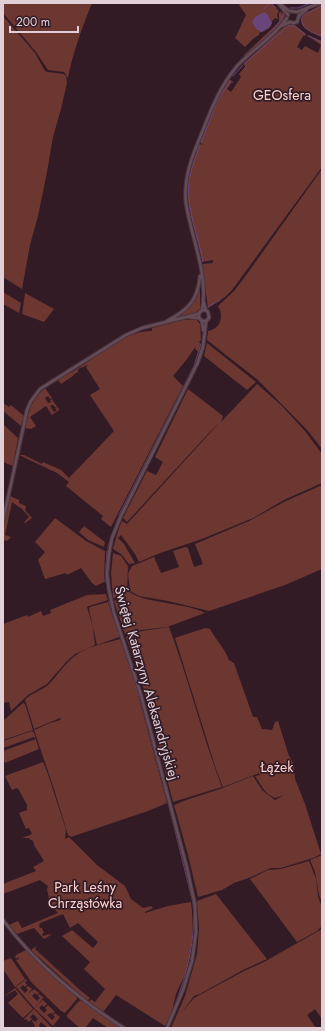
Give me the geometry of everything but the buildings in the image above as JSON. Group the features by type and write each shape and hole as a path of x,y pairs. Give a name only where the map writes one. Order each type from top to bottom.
{"street":[{"path":"279,4 291,11 296,12 320,3"},
{"path":"279,4 290,22"},
{"path":"3,522 27,409 35,395 46,384 132,332 187,317 206,310 203,300 197,250 186,201 186,184 189,165 214,101 224,84 241,62 279,28 290,22 296,22 299,20 299,16 309,8"},
{"path":"279,28 291,11"},
{"path":"296,12 299,16"},
{"path":"163,323 182,313 191,304 198,289 200,272"},
{"name":"Świętej Katarzyny Aleksandryjskiej","path":"203,300 200,320 204,333"},
{"name":"Świętej Katarzyny Aleksandryjskiej","path":"167,1028 182,994 192,961 196,932 194,900 187,868 141,695 112,607 108,587 108,567 110,546 118,524 196,369 201,353 206,321 210,316 206,310"},
{"path":"187,317 206,321"},
{"path":"3,920 26,948 69,987 95,1009 124,1028"}],"green space":[{"path":"3,3 92,3 78,40 68,78 64,72 48,70 36,52 3,13"},
{"path":"241,3 271,3 279,11 277,15 278,19 275,18 272,21 271,26 259,33 259,35 245,47 235,38 246,15 239,5"},
{"path":"322,4 322,37 306,29 303,26 301,19 303,15"},
{"path":"281,11 281,14 283,12 285,15 284,21 244,57 244,55 279,22 279,13"},
{"path":"3,16 35,53 45,71 64,74 66,76 67,83 53,137 22,289 3,277"},
{"name":"GEOsfera","path":"288,24 295,25 306,34 303,36 297,47 302,50 305,46 318,53 321,45 308,35 322,41 322,167 232,290 225,297 208,308 202,264 213,263 213,260 202,262 192,223 188,203 191,168 199,144 203,145 200,142 224,87 229,80 233,81 227,89 231,92 241,77 239,74 245,67 244,63"},
{"path":"322,169 322,449 309,432 258,380 207,340 208,331 216,328 220,322 221,314 218,306 234,291 244,278"},
{"path":"200,282 200,309 195,313 177,318 193,303"},
{"path":"3,292 21,303 19,313 3,304"},
{"path":"25,293 54,309 44,322 22,314"},
{"path":"196,319 200,324 201,340 199,342 199,352 195,349 196,346 173,376 183,386 111,527 101,519 103,516 66,486 69,482 57,473 19,455 24,455 42,464 43,462 61,470 69,478 114,431 90,395 100,389 86,367 88,365 78,369 78,372 61,384 58,380 77,369 105,349 132,335 152,331 152,328 182,320"},
{"path":"207,343 256,382 247,390 204,356"},
{"path":"257,384 281,405 305,431 322,454 322,483 284,500 253,518 202,539 160,553 139,562 121,535 118,538 124,544 135,563 129,564 121,554 113,549 122,521 127,524 220,422 127,522 123,518 147,471 156,475 163,462 155,457 188,389 223,416 221,422"},
{"path":"45,388 52,398 50,399 48,396 45,398 48,403 51,402 50,400 52,399 57,407 56,408 53,405 50,406 54,412 58,407 59,410 52,415 46,406 30,417 36,426 31,429 25,428 31,406 40,392"},
{"path":"3,403 9,407 11,405 24,416 21,426 3,411"},
{"path":"3,424 18,438 13,466 3,462"},
{"path":"322,485 322,569 285,585 209,611 139,596 130,591 128,574 132,566 154,557 161,573 179,567 173,551 185,547 188,548 194,567 203,564 195,544 249,521 286,501"},
{"path":"10,496 19,500 19,503 26,506 25,510 32,518 25,523 24,522 29,517 22,509 12,502 5,535 11,537 7,541 3,540 3,527"},
{"path":"55,518 86,541 105,551 104,582 96,586 81,568 67,575 66,573 45,579 38,560 45,552 35,542"},
{"path":"84,526 105,542 104,547 88,540 79,532"},
{"path":"113,553 121,556 128,566 127,591 118,598 113,598 111,573"},
{"path":"128,591 144,598 197,609 205,613 167,627 133,631 125,634 114,601"},
{"path":"106,594 108,600 87,607 93,627 95,645 75,654 47,684 28,695 11,711 9,702 3,703 3,624 27,615 28,617 41,611 43,616 51,613 50,610 87,595"},
{"path":"108,602 119,637 97,645 89,609 90,607"},
{"path":"169,627 222,787 173,802 143,687 126,637 136,632"},
{"name":"Łążek","path":"205,628 210,629 229,660 234,663 253,717 257,717 262,729 272,730 275,722 278,721 289,756 294,765 295,779 305,804 321,854 281,868 271,868 234,883 222,890 198,897 174,805 253,776 262,790 275,800 284,795 275,798 268,794 255,776 260,775 259,773 223,787 175,638"},
{"path":"120,639 136,687 167,803 71,837 68,835 34,730 61,719 60,718 34,729 25,700 48,685 76,655 97,645"},
{"path":"23,703 25,704 33,730 3,740 3,721"},
{"path":"32,731 36,739 34,737 3,748 3,741"},
{"path":"36,739 39,749 5,763 3,751"},
{"name":"Park Leśny Chrząstówka","path":"43,762 66,830 65,839 69,837 97,865 125,886 131,899 143,908 151,906 153,908 145,913 168,906 191,902 192,937 190,955 186,972 176,994 171,1015 165,1026 116,995 104,1011 101,1011 89,1003 91,999 95,1002 105,989 84,969 90,962 62,936 72,930 93,948 98,942 78,923 70,928 63,914 40,923 39,926 42,928 44,933 42,934 43,936 51,935 44,939 34,928 17,934 9,925 18,921 22,928 58,913 50,903 56,901 54,898 49,900 48,898 48,886 40,880 3,894 3,884 36,871 33,867 44,861 33,841 28,838 22,838 32,834 29,828 26,829 19,813 27,810 27,805 17,788 12,790 5,776"},
{"path":"322,855 322,902 319,895 315,872 310,860"},
{"path":"309,861 316,879 318,896 322,908 322,926 317,931 297,942 250,879 268,870 281,869"},
{"path":"216,894 267,959 194,996 182,1012 194,998 264,962 322,929 322,1019 315,1009 307,1015 316,1028 171,1028 185,996 197,954 199,928 197,901"},
{"path":"37,946 35,949 90,998 88,1000 85,999 32,951 32,949"},
{"path":"26,950 76,994 77,999 65,1013 61,1011 32,983 16,960 19,959 18,957 16,959 16,955"},
{"path":"11,958 25,979 15,987 3,969 3,961"},
{"path":"26,979 27,981 25,982 27,985 25,987 23,985 20,988 25,993 28,990 26,988 28,986 32,989 28,994 34,989 39,993 37,995 35,993 32,996 37,1001 40,998 38,996 39,994 44,998 41,998 42,1000 34,1008 16,987"},
{"path":"15,988 33,1009 23,1018 8,1003 18,994 15,990 3,997"},
{"path":"43,1000 47,1004 44,1007 42,1005 39,1008 44,1013 47,1010 45,1008 48,1005 55,1012 47,1015 52,1020 55,1017 53,1015 55,1013 60,1017 53,1026 34,1008"},
{"path":"81,1000 122,1028 108,1028 93,1018 85,1028 80,1028 67,1017 67,1015"},
{"path":"34,1009 52,1028 46,1028 47,1027 41,1022 39,1025 40,1028 33,1028 35,1026 32,1021 33,1020 35,1022 38,1019 33,1014 30,1017 32,1019 29,1022 24,1019"}],"shaded area":[{"path":"264,12 268,15 272,23 269,28 262,32 256,29 252,22 255,17"}],"waterway":[{"path":"264,9 270,3"},
{"path":"271,3 276,8"},
{"path":"290,8 298,8 311,3"},
{"path":"322,6 303,15 302,19 302,23 307,29 322,36"},
{"path":"245,56 272,31 283,15"},
{"path":"244,64 288,26 294,26 305,34"},
{"path":"308,36 322,42"},
{"path":"233,76 243,65"},
{"path":"201,143 217,102 230,81"},
{"path":"200,145 189,181 189,201 203,261"},
{"path":"208,307 220,300"},
{"path":"119,515 194,366 201,344"},
{"path":"108,547 118,518"},
{"path":"105,582 107,551"},
{"path":"109,602 119,636"},
{"path":"121,640 140,699 168,803"},
{"path":"169,806 192,899"},
{"path":"175,1005 184,979 190,954 194,916 193,902"},
{"path":"28,952 40,964"},
{"path":"49,972 75,995"},
{"path":"84,1003 120,1028"}]}
